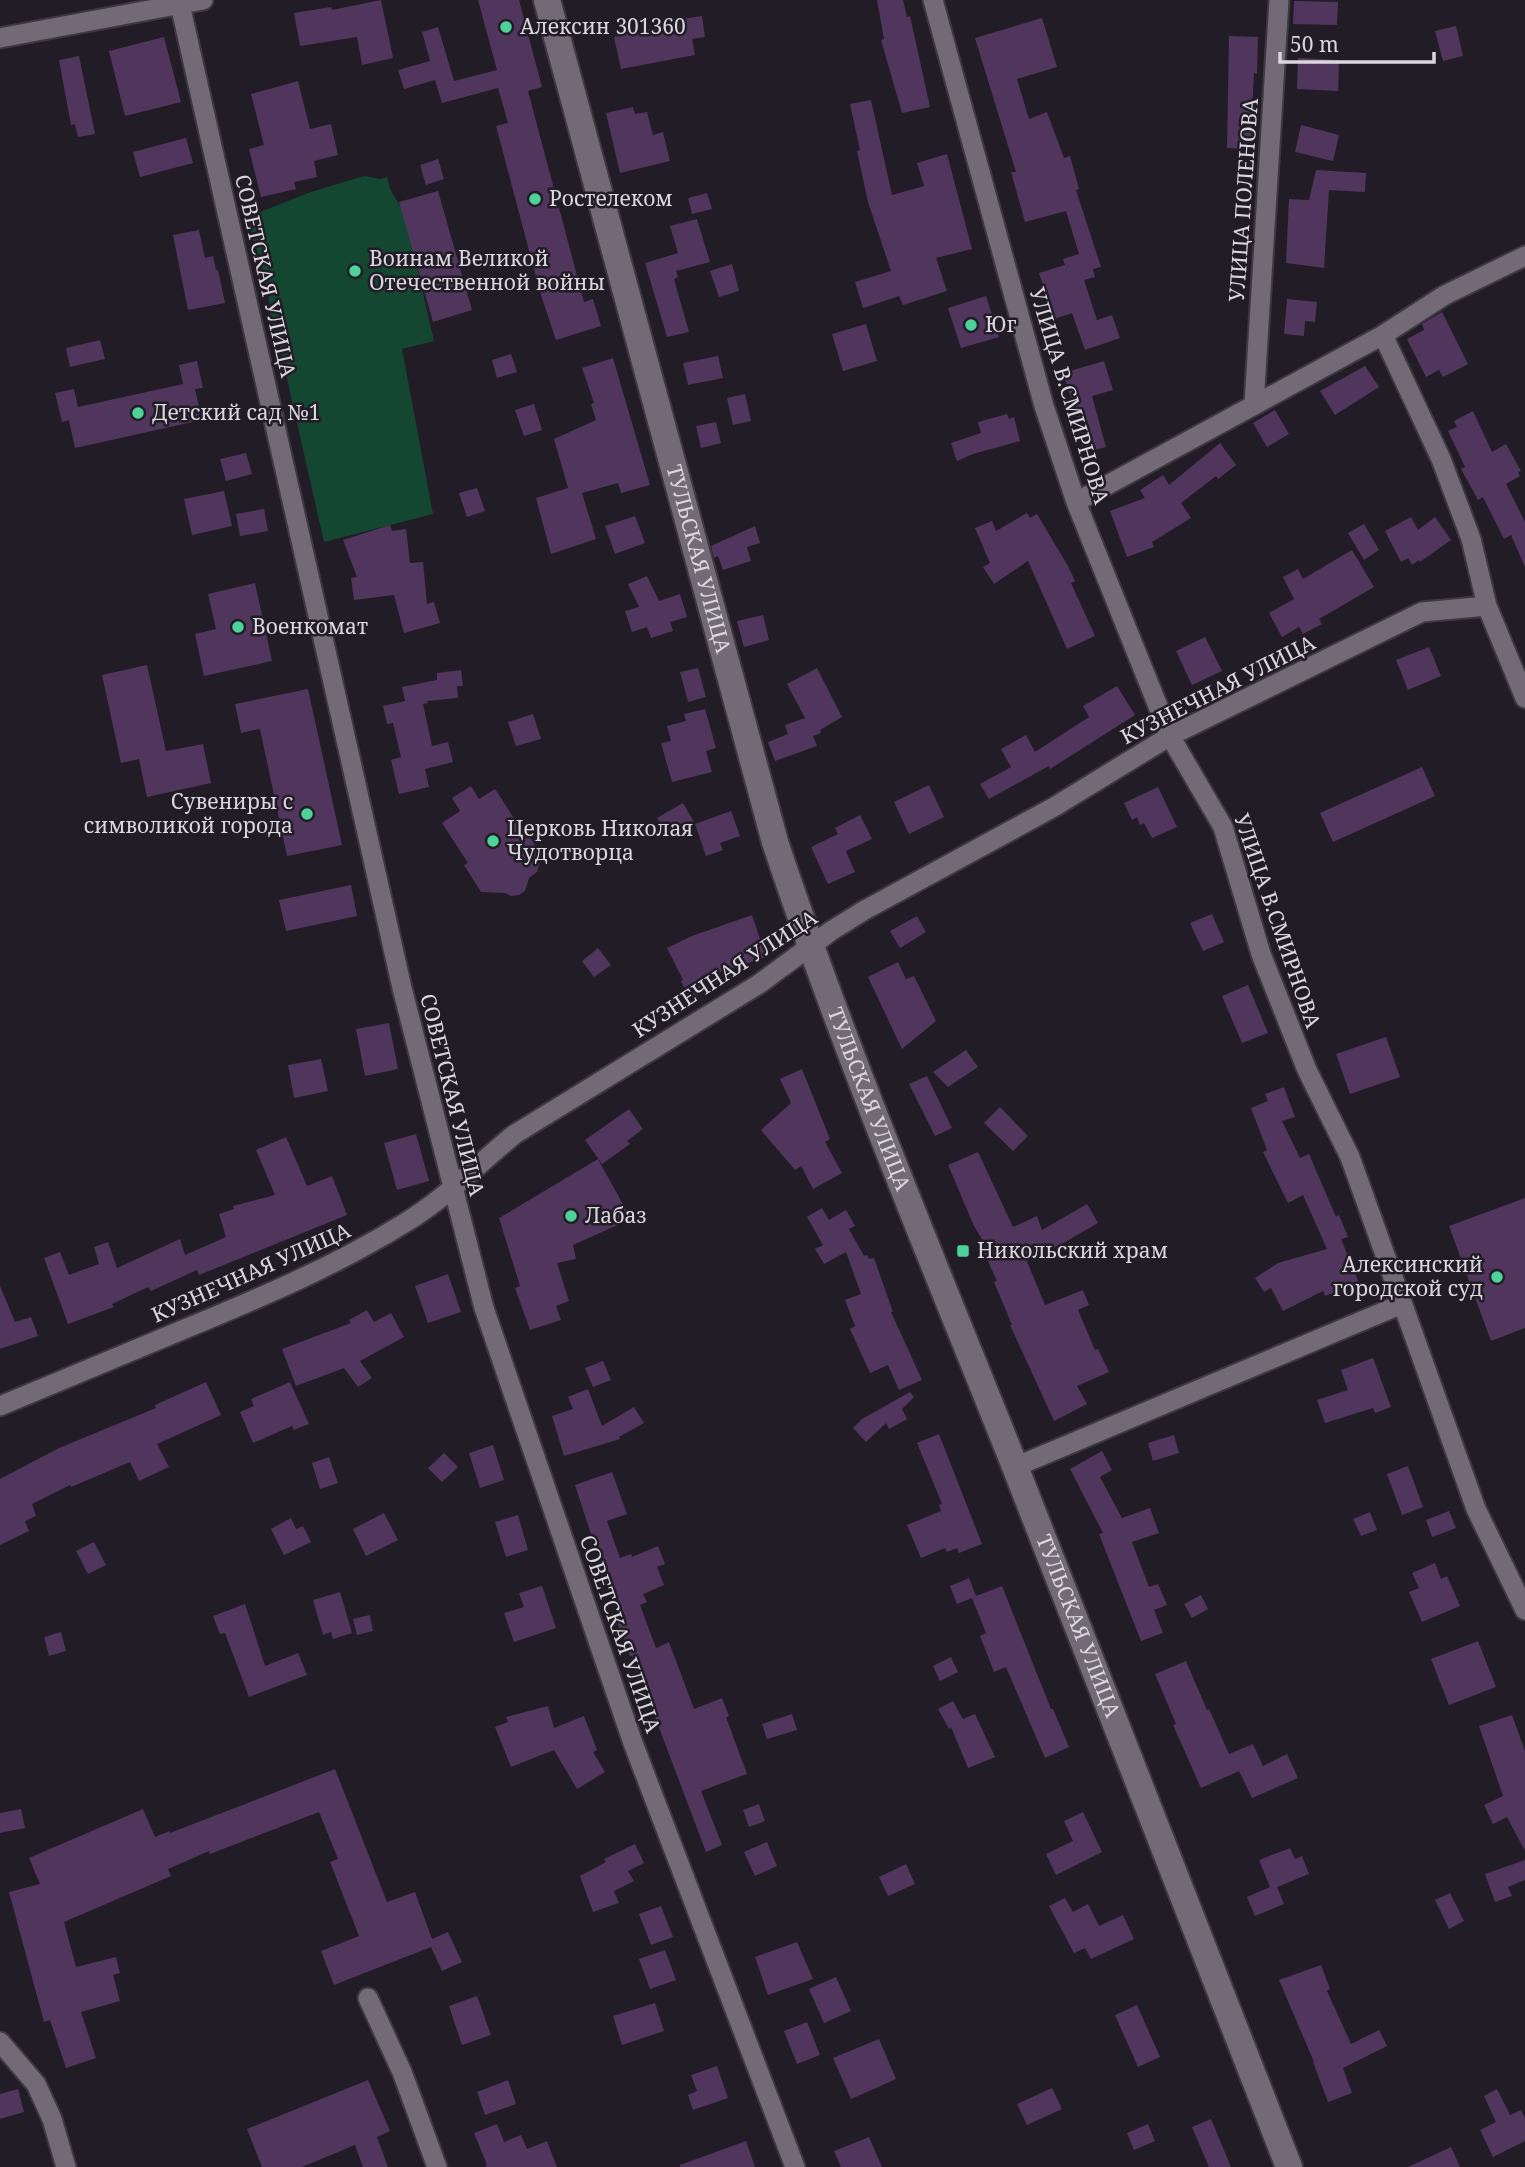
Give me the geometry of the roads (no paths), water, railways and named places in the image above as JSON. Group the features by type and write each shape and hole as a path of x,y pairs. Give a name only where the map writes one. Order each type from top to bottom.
{"main road":[{"name":"ТУЛЬСКАЯ УЛИЦА","path":"547,0 775,842 810,947 1289,2167"}],"street":[{"path":"0,38 180,2 204,0"},
{"name":"УЛИЦА В.СМИРНОВА","path":"933,0 1044,406 1076,502 1170,736 1223,827 1261,954 1307,1070 1350,1157 1476,1509 1525,1609"},
{"name":"УЛИЦА ПОЛЕНОВА","path":"1254,404 1279,0"},
{"name":"СОВЕТСКАЯ УЛИЦА","path":"180,2 402,988 484,1308 633,1743 795,2167"},
{"path":"1076,502 1383,335 1445,295 1525,256"},
{"path":"1383,335 1445,470 1471,539 1487,606 1525,698"},
{"name":"КУЗНЕЧНАЯ УЛИЦА","path":"0,1406 287,1286 343,1259 406,1223 452,1190 481,1161 515,1134 759,984 863,911 1054,807 1170,736 1422,612 1487,606"},
{"path":"1015,1467 1402,1304"},
{"path":"368,1998 402,2072 437,2167"},
{"path":"0,2042 36,2084 52,2119 66,2167"}],"place":[{"name":"Алексин 301360","path":"506,27"},
{"name":"Ростелеком","path":"535,199"},
{"name":"Воинам Великой Отечественной войны","path":"355,271"},
{"name":"Юг","path":"971,325"},
{"name":"Детский сад №1","path":"138,413"},
{"name":"Военкомат","path":"238,627"},
{"name":"Сувениры с символикой города","path":"307,814"},
{"name":"Церковь Николая Чудотворца","path":"493,841"},
{"name":"Лабаз","path":"571,1216"},
{"name":"Никольский храм","path":"963,1251"},
{"name":"Алексинский городской суд","path":"1497,1277"}]}
